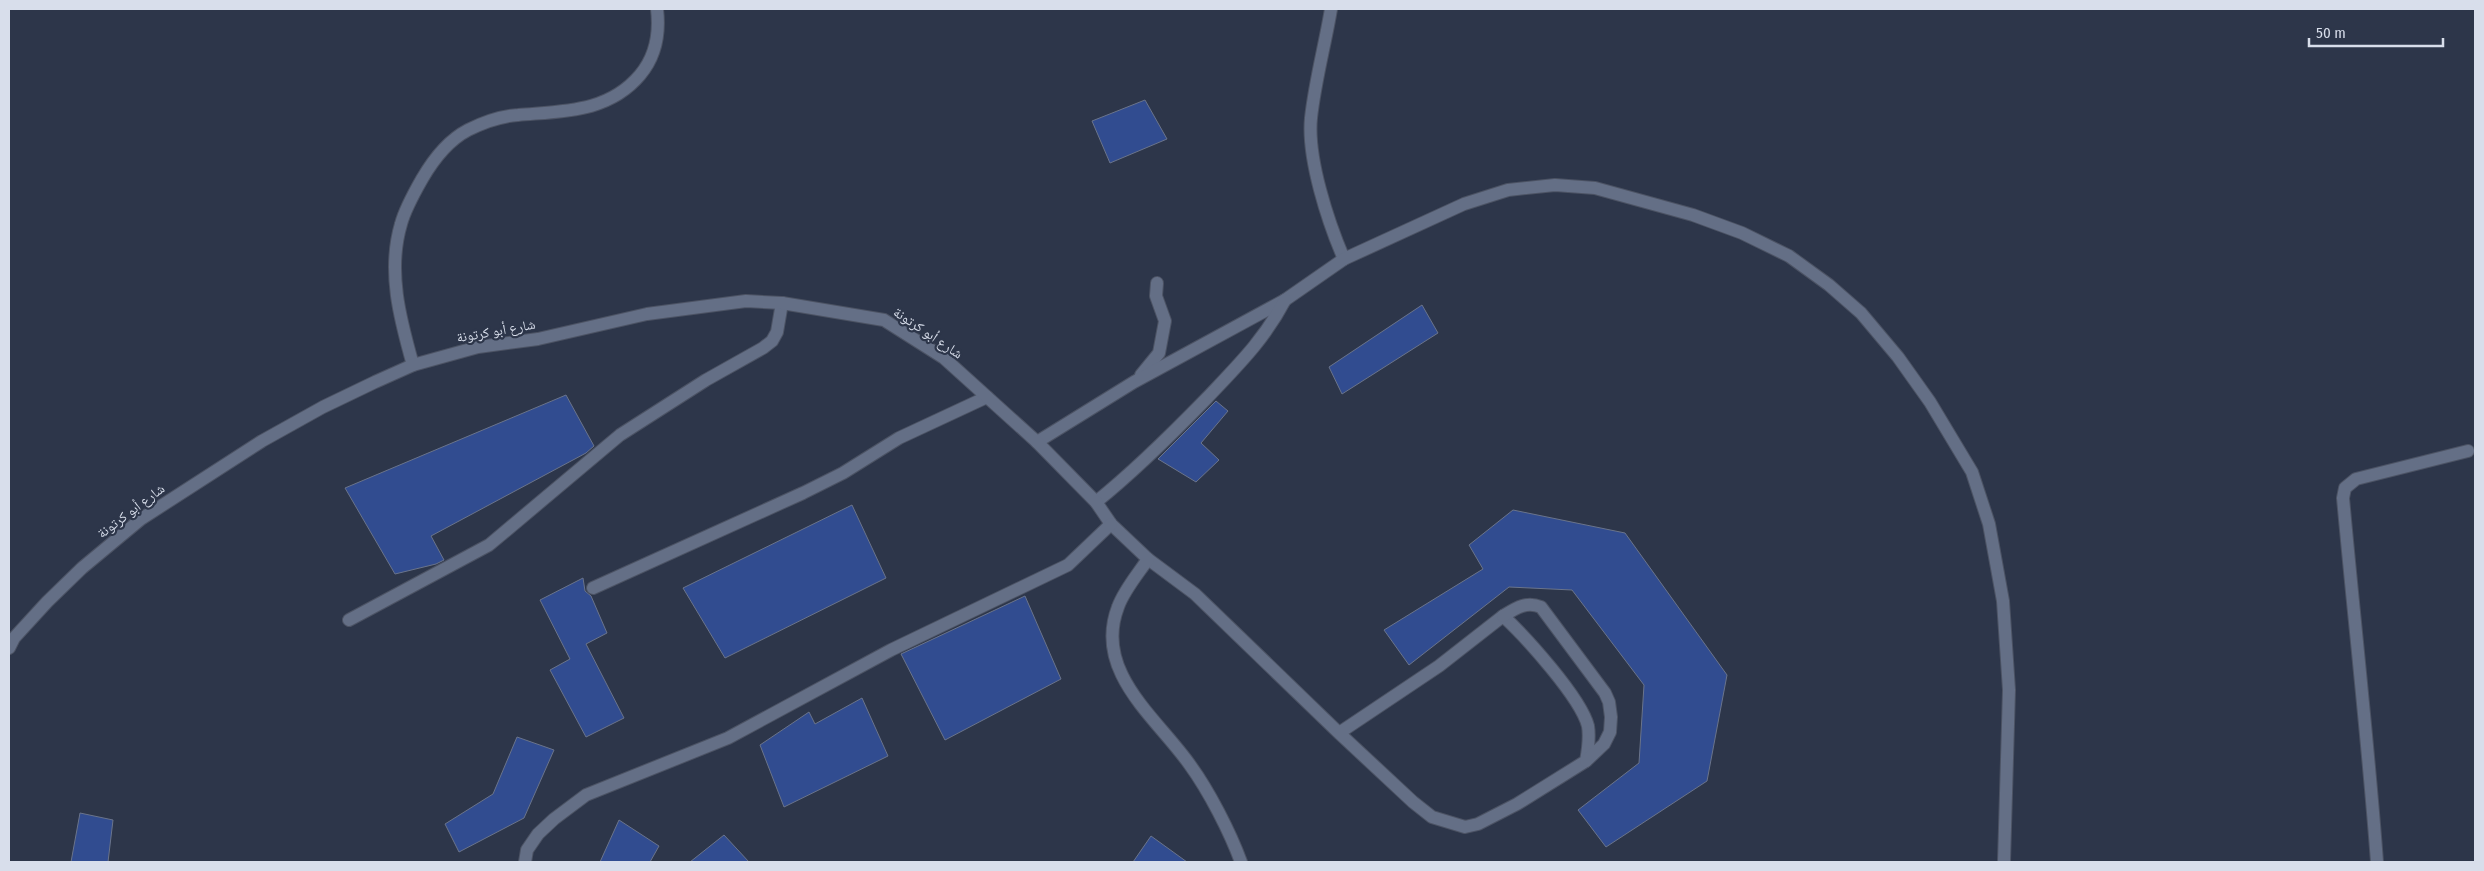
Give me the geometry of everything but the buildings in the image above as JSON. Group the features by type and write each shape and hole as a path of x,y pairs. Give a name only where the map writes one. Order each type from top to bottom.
{"street":[{"path":"413,365 395,292 396,253 401,223 434,159 467,131 488,123 517,115 571,111 596,106 615,97 637,79 650,63 656,45 659,25 657,9"},
{"path":"1331,9 1311,120 1314,163 1324,206 1344,259"},
{"path":"1037,442 1134,382 1285,300 1344,259 1464,204 1508,190 1555,185 1595,188 1693,214 1742,233 1789,256 1829,285 1861,313 1898,357 1930,402 1972,472 1989,524 2003,601 2009,690 2004,862"},
{"path":"1134,382 1159,354 1165,322 1156,296 1157,283"},
{"path":"1096,502 1156,452 1242,361 1270,329 1285,300"},
{"name":"شارع أبو كرتونة","path":"11,640 82,568 142,519 262,441 323,407 413,365 478,347 538,339 647,314 746,301 782,303 884,320 944,358 1037,442 1096,502 1111,524 1148,559 1195,594 1339,733 1413,802 1432,816 1465,827 1478,824 1518,804 1586,761 1604,744 1610,732 1612,717 1605,693 1541,608 1534,604 1522,605 1503,616 1439,666 1339,733"},
{"path":"349,620 489,545 620,435 706,380 763,348 772,341 777,332 782,303"},
{"path":"593,588 803,493 843,473 900,438 988,397"},
{"path":"2377,862 2343,498 2345,488 2356,479 2468,451"},
{"path":"525,862 527,850 538,834 554,819 586,795 728,738 891,650 1068,565 1111,524"},
{"path":"1148,559 1117,608 1114,639 1116,663 1124,683 1191,766 1234,843 1241,862"},
{"path":"1503,616 1531,643 1583,714 1588,726 1589,743 1586,761"}]}
